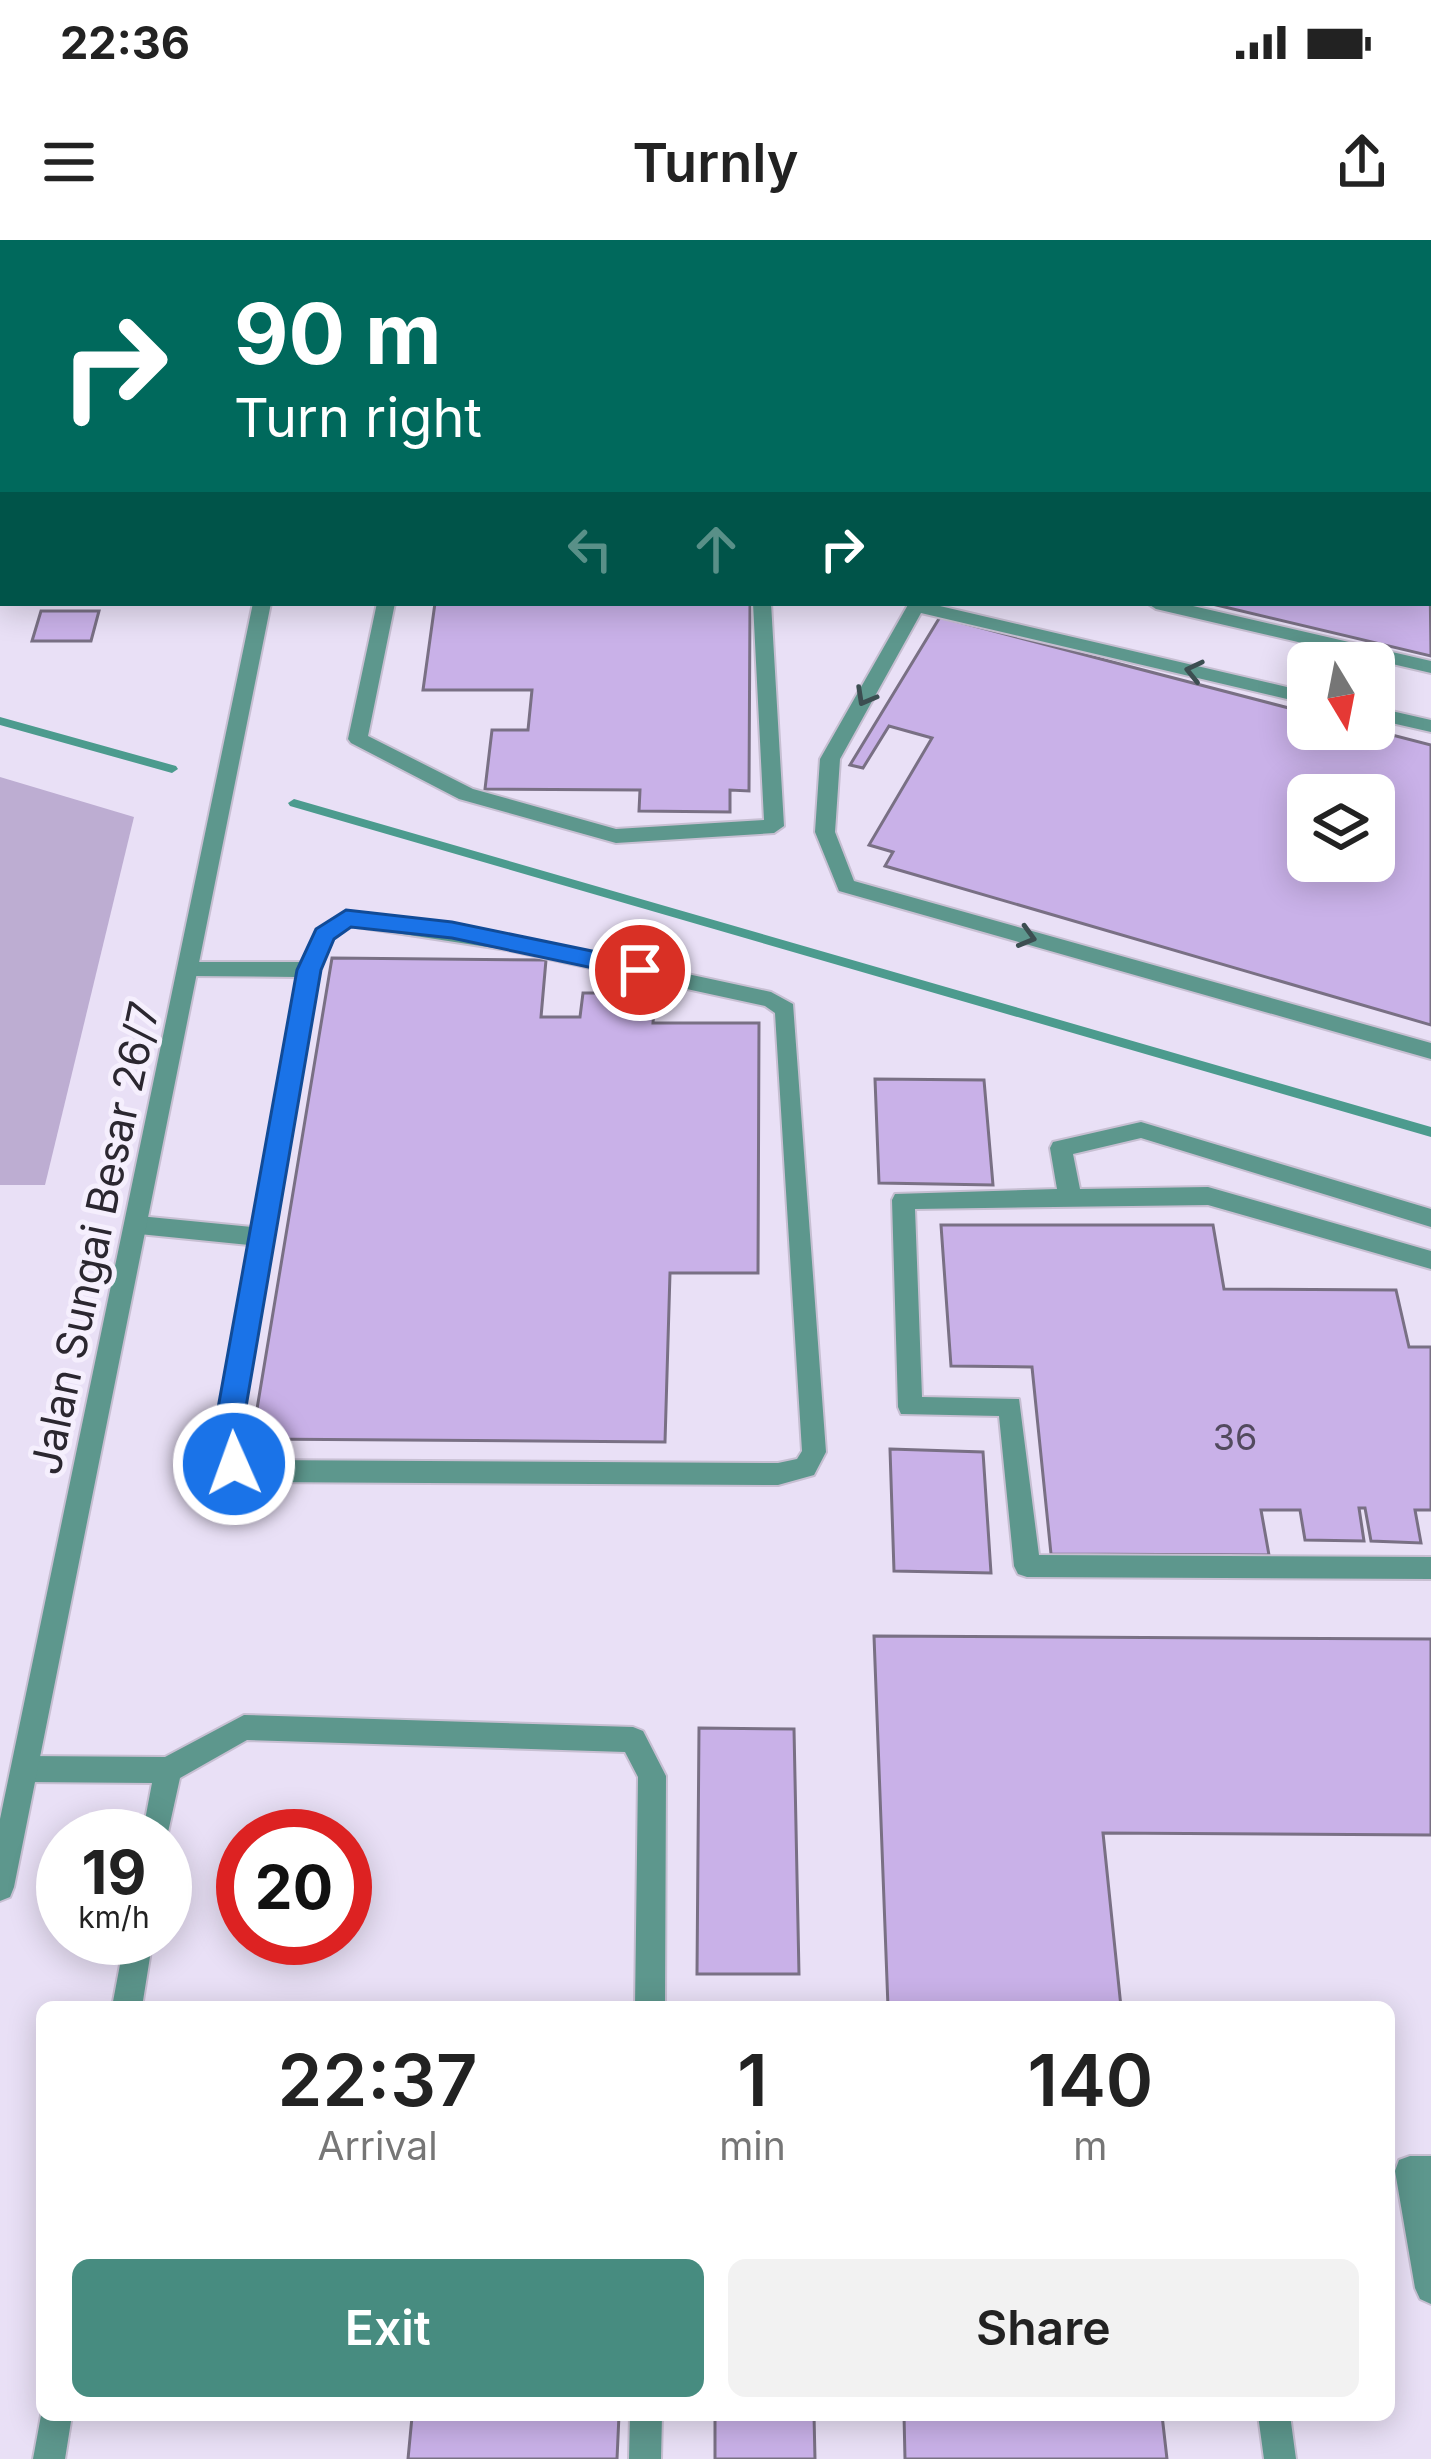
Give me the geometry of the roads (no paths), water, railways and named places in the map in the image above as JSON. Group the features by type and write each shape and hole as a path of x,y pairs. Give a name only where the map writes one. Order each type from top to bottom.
{"street":[{"name":"Jalan Sungai Besar 26/7","path":"0,1887 139,1225 261,606"},
{"path":"385,606 358,739 466,794 616,836 774,826 762,606"},
{"path":"1287,693 916,606 830,759 825,832 846,886 1431,1051"},
{"path":"1169,606 1431,667"},
{"path":"1395,718 1431,727"},
{"path":"346,918 452,930 532,946 771,1000 785,1009 814,1452 805,1467 778,1474 258,1471 234,1464 227,1436 309,970 324,934 346,918"},
{"path":"190,969 309,970"},
{"path":"1070,1198 1061,1148 1141,1130 1431,1218"},
{"path":"1431,1261 1208,1196 903,1200 910,1407 1010,1406 1028,1566 1431,1568"},
{"path":"139,1225 259,1237"},
{"path":"25,1769 168,1770 244,1727 632,1740 652,1776 650,2001"},
{"path":"161,1809 168,1770"},
{"path":"128,2001 134,1965"},
{"path":"1410,2171 1431,2288"},
{"path":"49,2459 55,2421"},
{"path":"645,2459 646,2421"},
{"path":"1275,2421 1280,2459"}],"waterway":[{"path":"0,721 172,769"},
{"path":"294,803 1431,1132"}]}
